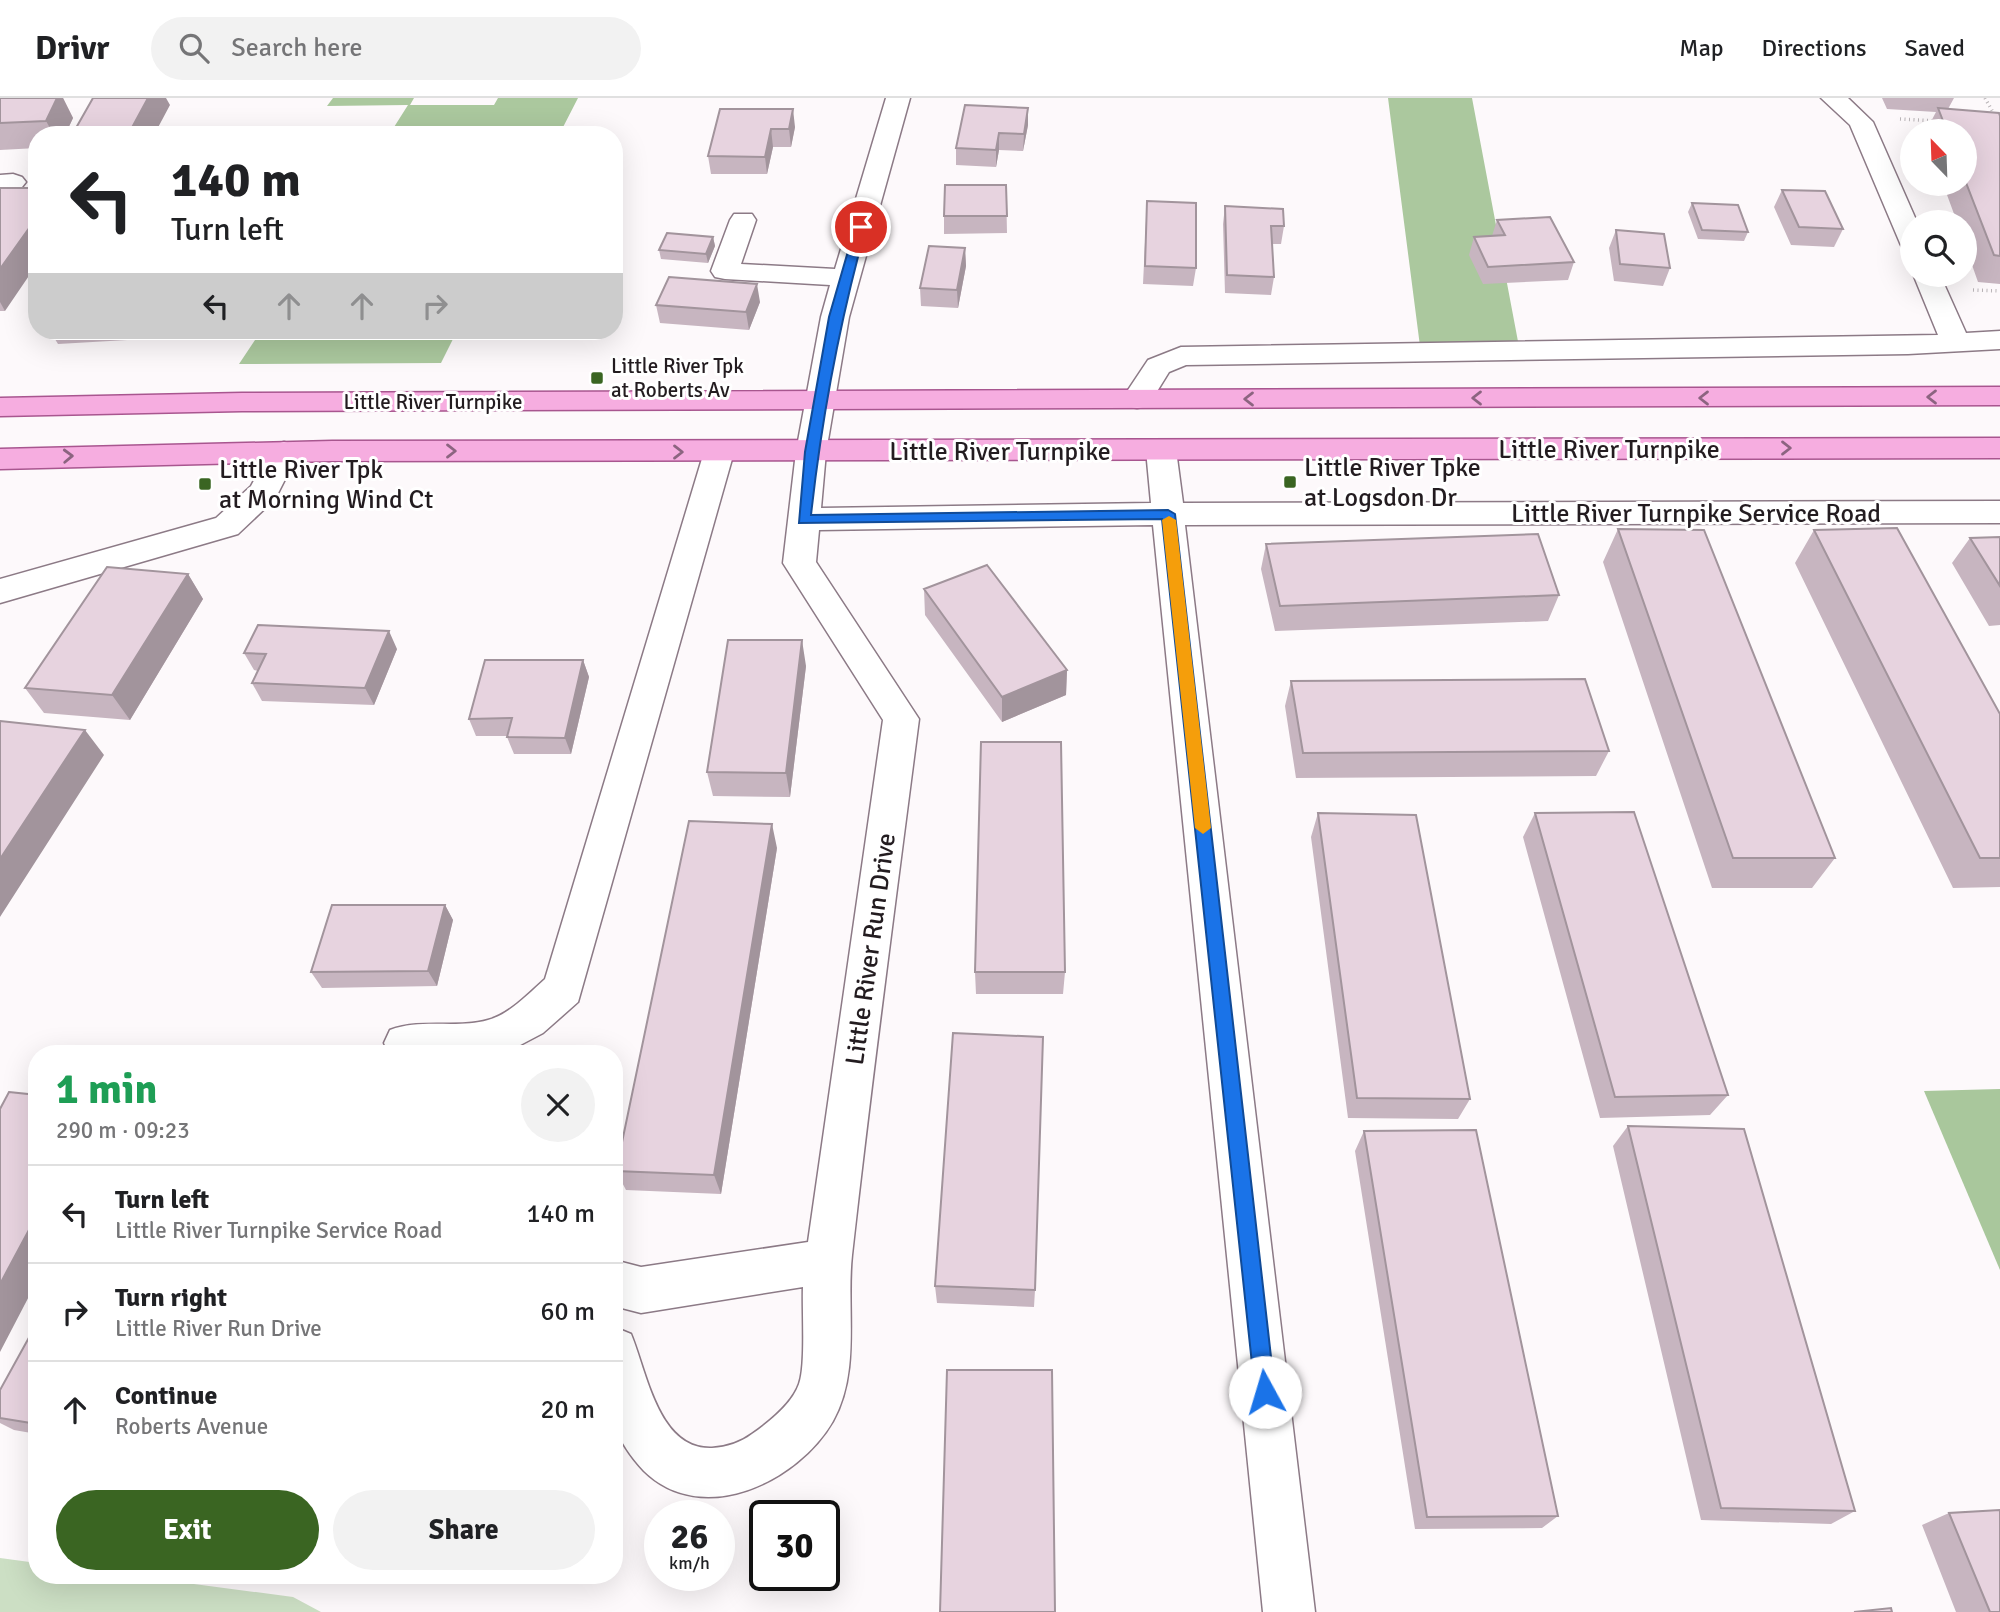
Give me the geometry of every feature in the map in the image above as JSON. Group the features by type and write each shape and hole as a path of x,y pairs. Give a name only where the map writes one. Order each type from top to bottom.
{"main road":[{"name":"Little River Turnpike","path":"0,407 242,402 2000,396"},
{"name":"Little River Turnpike","path":"0,459 284,452 2000,448"}],"street":[{"name":"Little River Run Drive","path":"623,1377 640,1426 658,1450 681,1467 706,1476 733,1470 772,1453 810,1415 824,1383 828,1261 901,719 799,563 811,452 835,317 898,98"},
{"path":"1833,98 1861,122 1900,213"},
{"path":"743,220 725,271 846,278"},
{"path":"1931,287 1956,344"},
{"path":"1137,399 1158,366 1181,356 1956,344 2000,340"},
{"path":"1161,450 1289,1612"},
{"path":"0,591 227,526 264,492 284,452"},
{"path":"405,1044 492,1039 528,1020 563,989 719,452"},
{"name":"Little River Turnpike Service Road","path":"804,519 1168,514 2000,512"},
{"path":"623,1285 641,1290 828,1261"}],"path":[{"path":"1985,98 2000,125"},
{"path":"1987,124 2000,125"},
{"path":"1969,287 2000,291"}],"shaded area":[{"path":"333,98 414,98 410,105 494,105 498,98 578,98 564,126 395,126 408,105 327,106"},
{"path":"1388,98 1472,98 1520,352 1421,354"},
{"path":"255,340 452,340 441,363 239,364"},
{"path":"2000,1089 2000,1270 1924,1091"},
{"path":"0,1558 28,1562 28,1584 194,1584 293,1597 321,1612 0,1612"}],"building":[{"path":"0,98 57,98 46,121 0,123"},
{"path":"93,98 148,98 133,126 77,126"},
{"path":"965,105 1028,108 1024,134 999,133 996,150 956,148"},
{"path":"1938,108 1999,113 2000,256 1994,255 1971,196 1978,196 1978,119 1942,119"},
{"path":"720,109 793,109 789,129 771,129 765,157 708,156"},
{"path":"945,185 1006,185 1007,216 944,216"},
{"path":"0,188 28,188 28,230 0,269"},
{"path":"1782,190 1825,191 1843,229 1799,227"},
{"path":"1147,201 1196,203 1196,268 1145,266"},
{"path":"1692,203 1738,205 1748,232 1702,230"},
{"path":"1225,206 1283,209 1284,226 1271,226 1274,277 1227,275"},
{"path":"1550,217 1574,262 1488,267 1474,237 1505,235 1497,220"},
{"path":"1616,230 1664,234 1670,268 1620,264"},
{"path":"667,233 713,237 706,254 659,250"},
{"path":"929,246 965,248 957,290 920,288"},
{"path":"669,277 757,284 746,312 656,305"},
{"path":"1897,528 2000,714 2000,858 1980,858 1814,530"},
{"path":"1618,529 1704,530 1835,858 1733,858"},
{"path":"1538,534 1559,595 1280,606 1266,544"},
{"path":"2000,537 2000,586 1970,538"},
{"path":"987,565 1067,670 1002,697 924,589"},
{"path":"107,567 188,574 112,695 25,688"},
{"path":"258,625 389,631 365,688 252,683 266,654 244,653"},
{"path":"728,640 802,640 786,773 707,772"},
{"path":"485,660 583,660 565,738 507,737 512,718 469,719"},
{"path":"1585,679 1609,751 1303,753 1291,681"},
{"path":"0,721 85,730 0,859"},
{"path":"981,742 1061,742 1065,972 975,972"},
{"path":"1634,812 1728,1095 1615,1097 1535,813"},
{"path":"1318,813 1416,815 1470,1099 1357,1098"},
{"path":"689,821 772,824 714,1175 623,1171 623,1137"},
{"path":"332,905 445,905 428,971 311,972"},
{"path":"953,1033 1043,1037 1035,1290 935,1286"},
{"path":"9,1092 28,1094 28,1232 0,1284 0,1109"},
{"path":"1628,1126 1744,1129 1855,1511 1721,1508"},
{"path":"1476,1130 1558,1516 1427,1517 1364,1131"},
{"path":"28,1339 28,1423 0,1418 0,1390"},
{"path":"947,1370 1052,1370 1055,1612 940,1612"},
{"path":"2000,1510 2000,1612 1990,1612 1949,1513"},
{"path":"1891,1608 1892,1612 1854,1612"}],"slow traffic":[{"path":"1169,520 1203,828"}],"place":[{"name":"Little River Tpk at Roberts Av","path":"597,378"},
{"name":"Little River Tpke at Logsdon Dr","path":"1290,482"},
{"name":"Little River Tpk at Morning Wind Ct","path":"205,484"}],"route":[{"path":"861,227 835,317 811,452 804,519 1168,514 1265,1392"}]}
